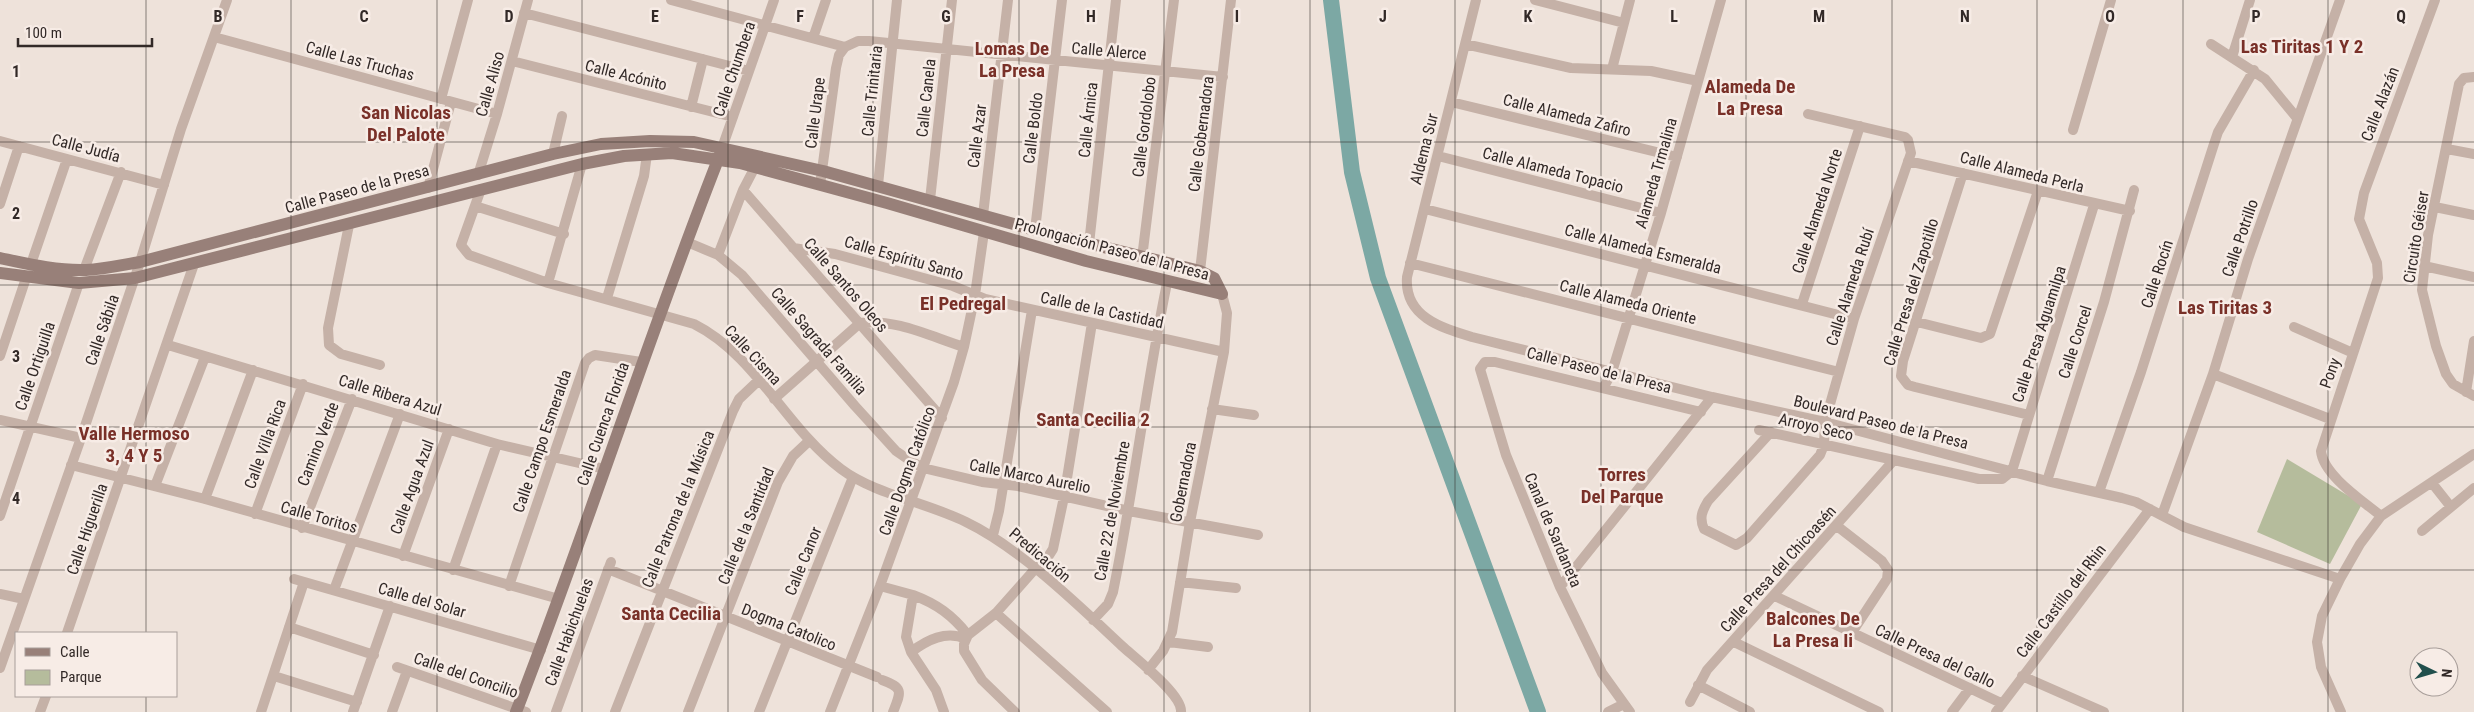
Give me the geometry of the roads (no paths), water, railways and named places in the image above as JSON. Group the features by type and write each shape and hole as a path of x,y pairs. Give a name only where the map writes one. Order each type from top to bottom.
{"street":[{"name":"Calle Sábila","path":"0,668 81,438 135,278 164,184 227,0"},
{"path":"428,188 468,0"},
{"name":"Calle Aliso","path":"478,175 497,114 528,0"},
{"name":"Calle Alerce","path":"671,0 845,46 858,41 1223,77"},
{"name":"Calle Chumbera","path":"720,153 774,0"},
{"path":"813,38 826,0"},
{"name":"Calle Trinitaria","path":"878,185 897,0"},
{"name":"Calle Canela","path":"930,200 952,0"},
{"name":"Calle Azar","path":"983,215 1008,0"},
{"name":"Calle Boldo","path":"1036,230 1062,0"},
{"name":"Calle Árnica","path":"1089,244 1116,0"},
{"name":"Calle Gordolobo","path":"1142,258 1174,0"},
{"name":"Calle Gobernadora","path":"1200,271 1231,0"},
{"name":"Aldema Sur","path":"1414,304 1407,283 1410,263 1476,0"},
{"path":"1535,0 1624,23"},
{"path":"1612,69 1630,0"},
{"name":"Alameda Trmalina","path":"1604,387 1612,372 1661,213 1720,0"},
{"path":"2232,57 2250,0"},
{"name":"Calle Potrillo","path":"2162,515 2213,374 2248,259 2340,0"},
{"name":"Calle Alazán","path":"2360,219 2364,193 2375,160 2435,0"},
{"path":"2073,130 2110,4"},
{"path":"524,13 749,71"},
{"name":"Calle Las Truchas","path":"214,37 497,114"},
{"path":"1466,44 1571,68 1651,72 1698,80"},
{"path":"2211,44 2266,78 2298,118"},
{"name":"Calle Urape","path":"820,185 836,68 839,54 845,46"},
{"path":"691,107 703,59"},
{"name":"Calle Acónito","path":"512,61 733,117"},
{"name":"Calle Rocín","path":"2099,492 2141,372 2213,147 2222,126 2254,70"},
{"name":"Circuito Géiser","path":"2470,394 2453,384 2441,363 2422,290 2424,266 2459,84 2464,78 2474,77"},
{"name":"Calle Alameda Zafiro","path":"1451,102 1677,157"},
{"path":"1808,114 1860,126"},
{"path":"553,154 562,116"},
{"name":"Calle Alameda Rubí","path":"1824,445 1825,422 1854,319 1911,154 1908,140 1899,135 1860,126"},
{"name":"Calle Alameda Norte","path":"1802,304 1860,126"},
{"name":"Calle Paseo de la Presa","path":"0,258 31,264 84,270 140,262 553,154 624,141 687,142 720,153"},
{"name":"Calle Judía","path":"0,142 164,184"},
{"path":"0,204 19,146"},
{"path":"2447,149 2474,154"},
{"name":"Prolongación Paseo de la Presa","path":"720,153 823,170 1036,230 1200,271 1214,278 1222,294"},
{"name":"Prolongación Paseo de la Presa","path":"720,153 755,167 984,232 1167,283 1222,294"},
{"name":"Calle Paseo de la Presa","path":"0,273 26,278 80,283 135,278 194,264 237,251 349,225 582,164 647,154 720,153"},
{"name":"Calle Cuenca Florida","path":"520,711 641,362 720,153"},
{"path":"607,298 644,176 647,154"},
{"name":"Calle Alameda Topacio","path":"1438,156 1661,213"},
{"path":"31,264 68,159"},
{"name":"Calle Alameda Perla","path":"1908,161 1963,172 2094,205 2130,211"},
{"path":"548,283 564,234 582,164"},
{"path":"718,256 755,167"},
{"path":"84,270 121,172"},
{"name":"Calle Presa del Zapotillo","path":"1963,172 1917,322 1900,370 1903,381 1908,385 2029,415"},
{"path":"481,189 475,206 564,234"},
{"name":"Calle Santos Oleos","path":"744,190 942,418"},
{"name":"Calle Corcel","path":"2048,481 2104,302 2130,211 2134,190"},
{"path":"1917,322 1981,338 1990,334 2038,191"},
{"name":"Calle Presa Aguamilpa","path":"2012,472 2094,205"},
{"name":"Calle Cisma","path":"475,206 461,246 464,251 474,258 548,283 607,298 694,324 711,333 729,347 810,441 853,477 912,500"},
{"path":"2435,207 2474,215"},
{"name":"Calle Alameda Esmeralda","path":"1424,209 1644,266 1802,304 1854,319"},
{"path":"303,235 301,230 304,224 337,216 344,210"},
{"name":"Pony","path":"2360,219 2379,270 2374,294 2322,443 2321,458 2332,474 2382,516"},
{"path":"237,251 249,244 282,234 285,225"},
{"path":"349,225 328,328 329,345 341,354 380,365"},
{"name":"Calle Dogma Católico","path":"830,712 880,586 942,418 964,347 975,295 984,232"},
{"name":"Calle Sagrada Familia","path":"686,242 718,256 742,276 896,451 923,468"},
{"name":"Calle Espíritu Santo","path":"794,248 835,254 953,286 975,295"},
{"name":"Calle Alameda Oriente","path":"1410,263 1839,372"},
{"name":"Calle Higuerilla","path":"67,632 120,477 168,345 194,264"},
{"path":"2424,266 2474,277"},
{"path":"0,356 26,278"},
{"name":"Calle Ortiguilla","path":"0,516 80,283"},
{"name":"Calle 22 de Noviembre","path":"1093,620 1108,604 1113,592 1129,511 1156,336 1167,283"},
{"name":"Gobernadora","path":"1148,670 1169,642 1190,522 1224,352 1227,313 1222,294"},
{"name":"Calle de la Castidad","path":"975,295 1032,310 1224,352"},
{"name":"Boulevard Paseo de la Presa","path":"1414,304 1425,319 1455,332 1712,397 1825,422 2012,472 2136,502 2184,527 2340,580"},
{"path":"992,535 1003,485 1032,310"},
{"path":"774,399 816,360 860,324 875,321 890,324 964,347"},
{"path":"1015,712 982,680 964,652 967,637 996,613 1034,569 1046,560 1053,549 1064,497 1092,323"},
{"path":"2294,327 2353,353"},
{"path":"2470,394 2474,341"},
{"name":"Calle Ribera Azul","path":"168,345 303,384 497,444 605,469"},
{"name":"Calle Campo Esmeralda","path":"509,586 585,363 589,358 604,355 641,362"},
{"path":"155,486 205,357"},
{"name":"Calle Paseo de la Presa","path":"1490,361 1604,387 1701,412"},
{"name":"Canal de Sardaneta","path":"1490,361 1482,365 1480,374 1522,498 1560,587 1602,673 1627,708"},
{"path":"205,499 253,370"},
{"path":"2213,374 2330,419"},
{"name":"Calle Patrona de la Música","path":"614,712 733,410 739,399 758,381"},
{"name":"Calle Villa Rica","path":"255,514 303,384"},
{"path":"1560,587 1712,397"},
{"name":"Camino Verde","path":"302,528 352,400"},
{"path":"1212,409 1254,416"},
{"path":"334,590 400,414"},
{"path":"0,420 81,438"},
{"name":"Calle Agua Azul","path":"403,556 449,428"},
{"name":"Arroyo Seco","path":"1759,430 1985,479 2002,479 2012,472"},
{"path":"1770,432 1703,508 1701,516 1704,529 1730,544 1736,545 1747,538 1813,465 1824,445"},
{"name":"Calle de la Santidad","path":"688,712 786,467 793,456 810,441"},
{"path":"453,570 497,444"},
{"path":"2341,712 2321,667 2316,642 2322,616 2340,580 2360,544 2382,516 2474,454"},
{"name":"Calle Presa del Chicoasén","path":"1690,702 1707,670 1775,596 1894,460"},
{"name":"Calle Toritos","path":"71,465 205,499 302,528 559,599"},
{"name":"Calle Marco Aurelio","path":"923,468 982,482 1258,535"},
{"name":"Calle Canor","path":"758,712 853,477"},
{"path":"2432,483 2451,506"},
{"path":"2422,531 2474,488"},
{"name":"Predicación","path":"912,500 965,521 992,535 1093,620 1178,698 1181,712"},
{"name":"Calle Castillo del Rhin","path":"1999,708 2150,509"},
{"path":"1837,526 1882,561 1888,570 1886,579 1850,634"},
{"name":"Dogma Catolico","path":"609,566 662,591 896,685 899,689 899,696 894,712"},
{"name":"Calle Habichuelas","path":"556,712 609,566"},
{"name":"Calle del Solar","path":"294,579 541,650"},
{"path":"261,712 304,582"},
{"path":"1180,582 1236,588"},
{"path":"880,586 933,602 956,620 967,637"},
{"path":"0,594 24,599"},
{"path":"912,595 906,637 911,652 936,690 944,712"},
{"name":"Calle Presa del Gallo","path":"1775,596 1850,634 1970,688 1999,708"},
{"path":"274,676 355,707 390,606"},
{"path":"996,613 1106,712"},
{"path":"289,627 374,655"},
{"path":"911,652 928,641 948,635 967,637"},
{"path":"1169,642 1208,647"},
{"path":"1734,642 1879,712"},
{"name":"Calle del Concilio","path":"397,667 520,711"},
{"path":"392,712 408,671"},
{"path":"2022,676 2104,712"},
{"path":"1698,685 1750,712"},
{"path":"1952,712 1970,688"},
{"path":"40,712 46,697"},
{"path":"1608,712 1627,708"}],"waterway":[{"path":"1331,0 1352,172 1378,278 1538,712"}],"district":[{"name":"Las Tiritas 1 Y 2","path":"2302,46"},
{"name":"Lomas De La Presa","path":"1012,59"},
{"name":"Alameda De La Presa","path":"1750,97"},
{"name":"San Nicolas Del Palote","path":"406,123"},
{"name":"El Pedregal","path":"963,303"},
{"name":"Las Tiritas 3","path":"2225,307"},
{"name":"Santa Cecilia 2","path":"1093,419"},
{"name":"Valle Hermoso 3, 4 Y 5","path":"134,444"},
{"name":"Torres Del Parque","path":"1622,485"},
{"name":"Santa Cecilia","path":"671,613"},
{"name":"Balcones De La Presa Ii","path":"1813,629"}]}
